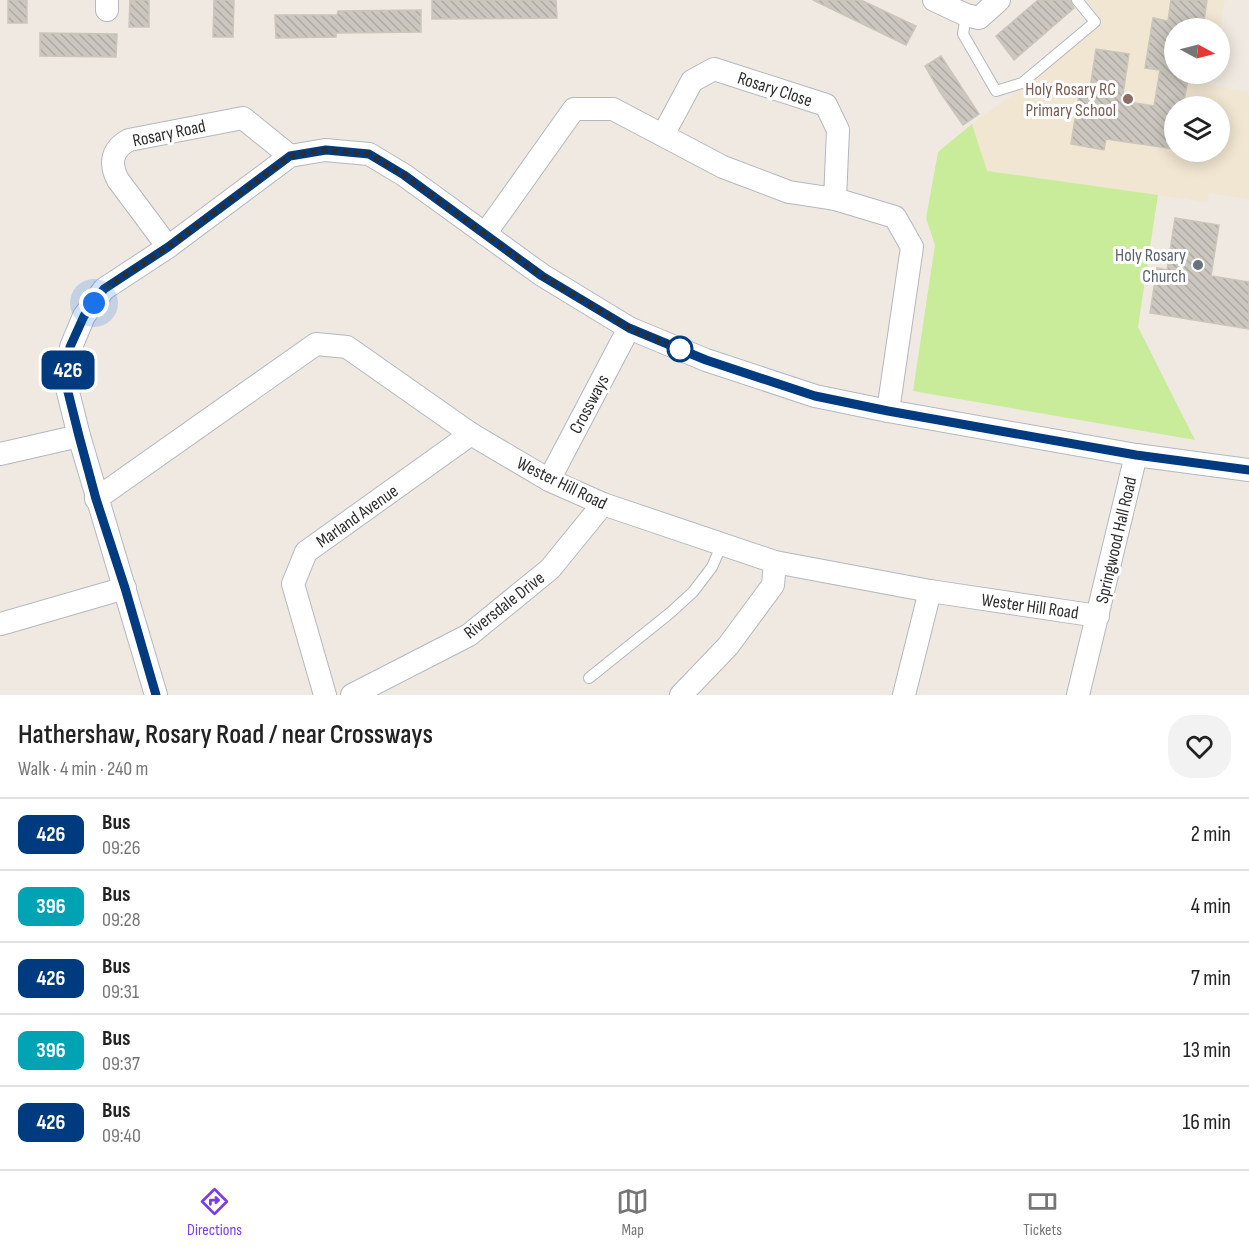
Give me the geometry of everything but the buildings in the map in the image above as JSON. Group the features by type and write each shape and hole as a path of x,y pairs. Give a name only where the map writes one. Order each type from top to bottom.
{"street":[{"path":"934,0 970,11 999,0"},
{"name":"Rosary Close","path":"663,135 692,81 714,69 826,105 838,130 835,199"},
{"path":"485,234 574,109 613,109 723,167 789,192 835,199 895,217 912,247 888,411"},
{"name":"Rosary Road","path":"168,247 114,172 112,160 121,144 129,140 243,118 290,156"},
{"path":"156,695 96,499 66,384 70,347 84,316 104,289 168,247 290,156 326,150 369,154 404,175 542,276 629,328 706,360 815,396 1136,455 1249,470"},
{"name":"Crossways","path":"549,480 629,328"},
{"name":"Wester Hill Road","path":"96,499 316,344 347,347 471,434 549,480 603,504 775,562 930,591 1098,616"},
{"name":"Marland Avenue","path":"325,695 293,584 306,552 471,434"},
{"path":"0,454 79,436"},
{"name":"Springwood Hall Road","path":"1078,695 1136,455"},
{"name":"Riversdale Drive","path":"352,695 469,635 550,569 603,504"},
{"path":"681,695 728,646 773,585 775,562"},
{"path":"1,624 125,588"},
{"path":"904,695 930,591"}],"lane":[{"path":"970,11 963,34 996,91 1022,83 1095,22 1077,0"},
{"path":"589,678 693,592 712,567 722,544"}],"shaded area":[{"name":"Holy Rosary RC Primary School","path":"1087,0 1225,0 1222,18 1164,18 1164,84 1210,84 1249,92 1249,199 1209,193 1207,202 986,171 972,124 1021,89 1102,22"}],"green space":[{"path":"972,124 987,171 1158,195 1138,327 1195,440 913,391 935,245 926,218 938,152"}],"bus line":[{"name":"426","path":"156,695 96,499 66,384 70,347 84,316 104,289 168,247 290,156 326,150 369,154 404,175 542,276 629,328 706,360 815,396 1136,455 1249,470"}],"place":[{"name":"Holy Rosary RC Primary School","path":"1128,99"},
{"name":"Holy Rosary Church","path":"1198,265"}],"route":[{"path":"94,303 104,289 168,247 290,156 326,150 369,154 404,175 542,276 629,328 687,352 680,349"}]}
